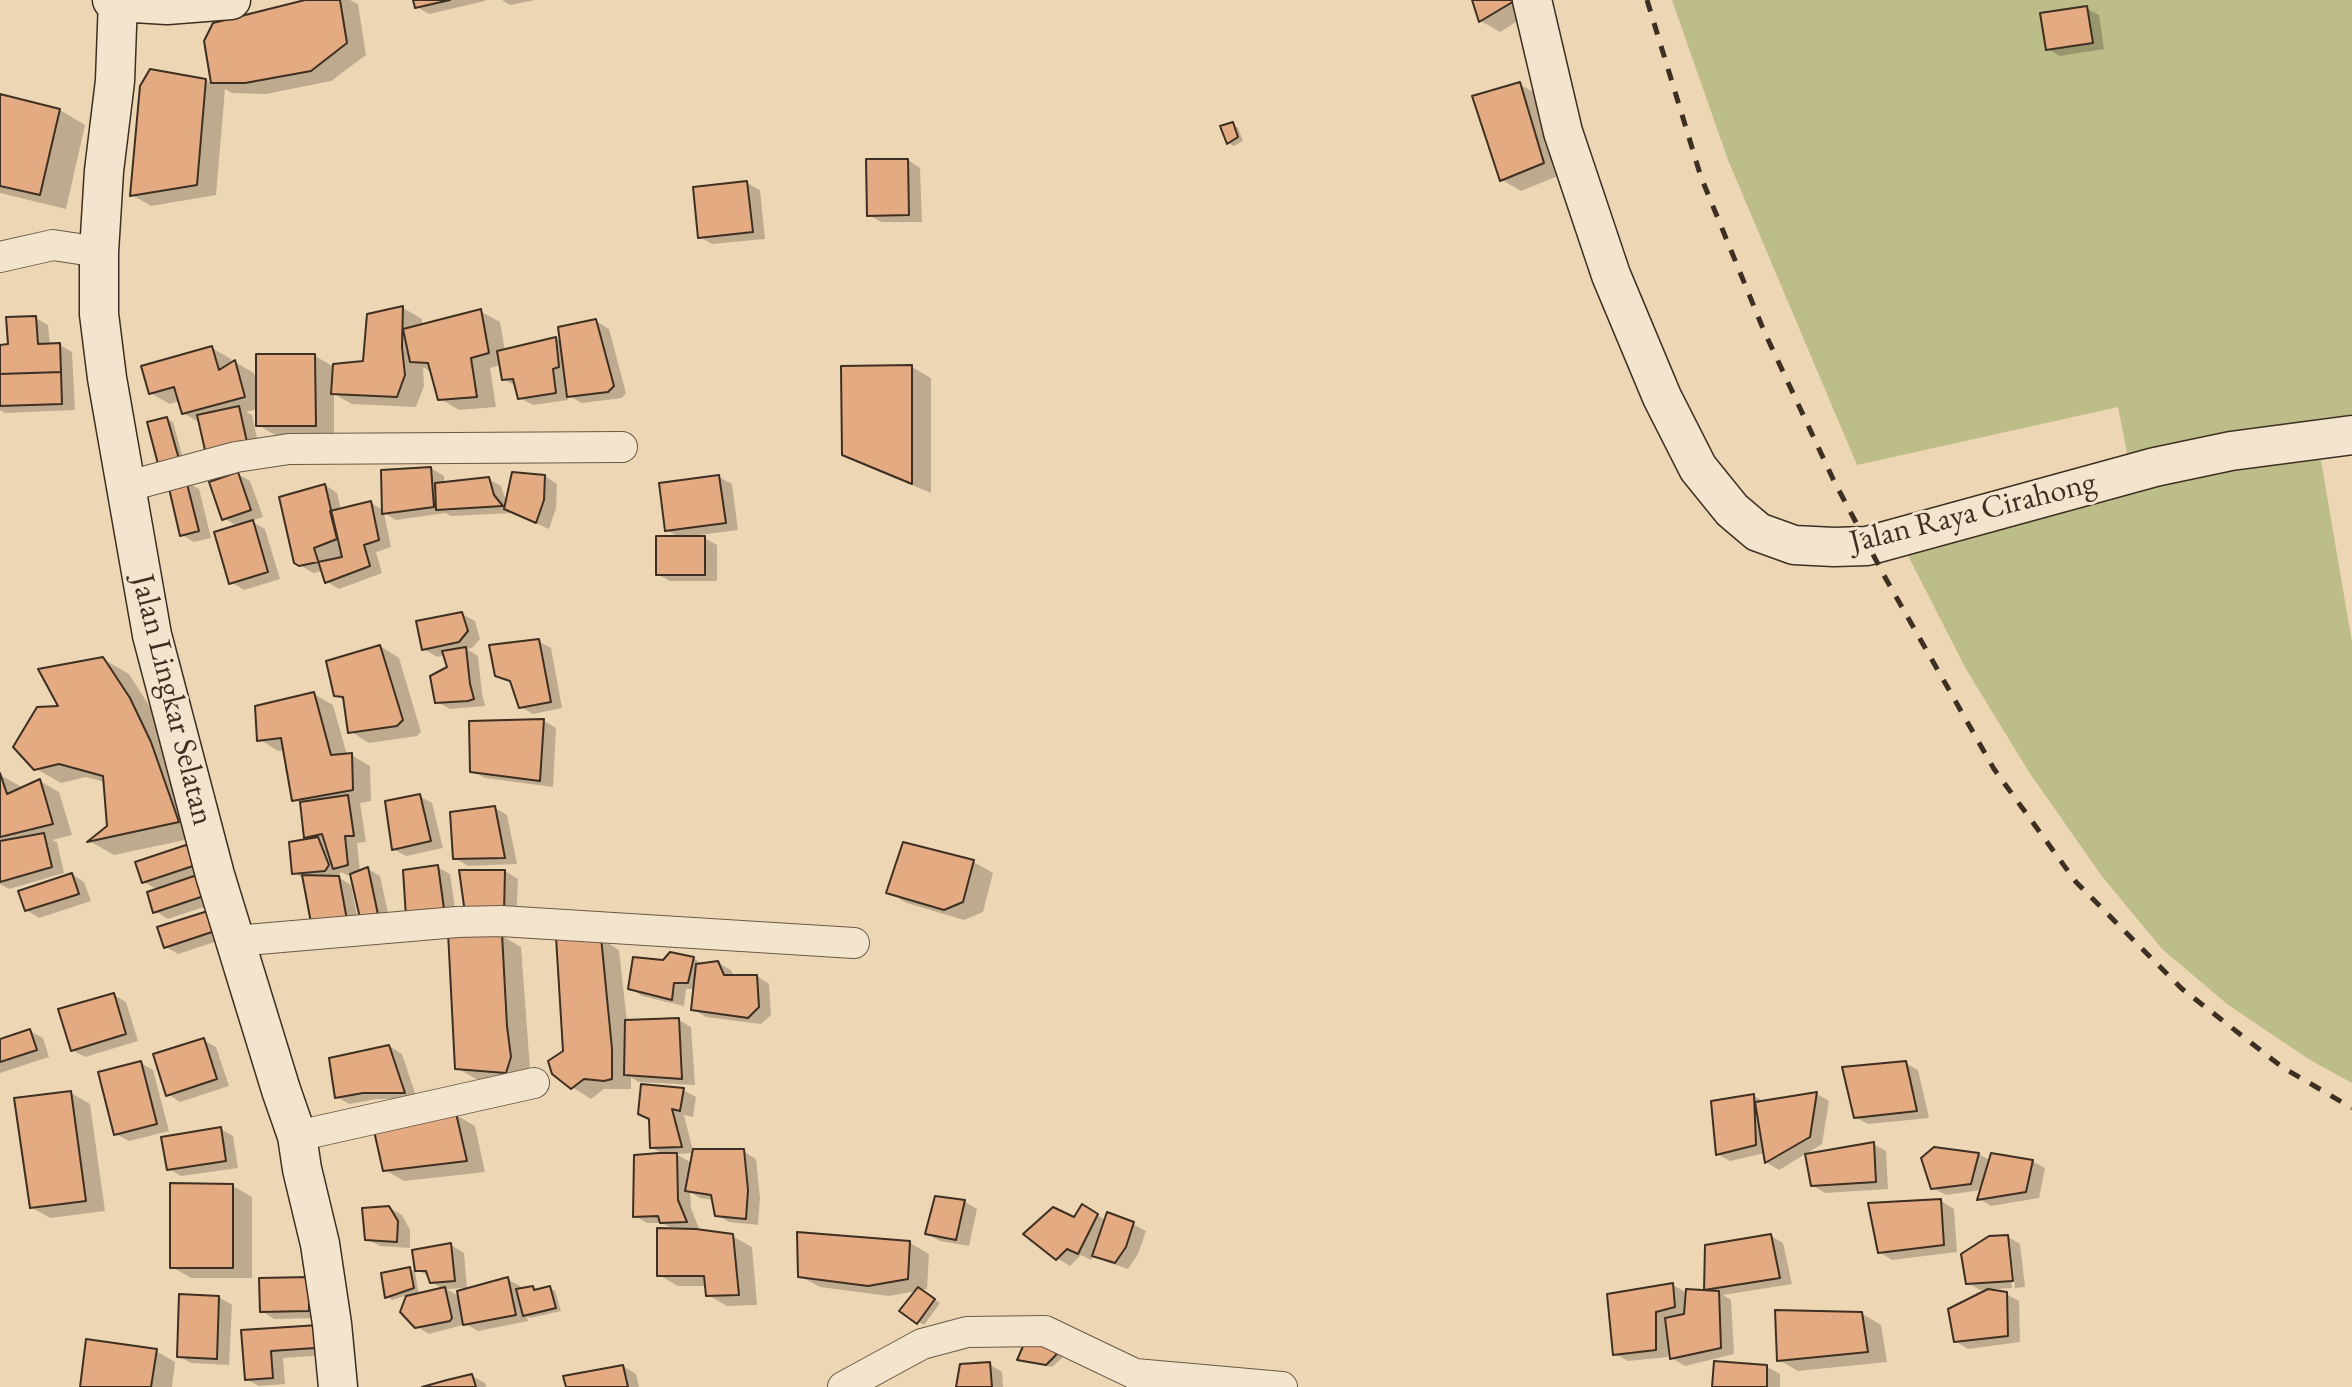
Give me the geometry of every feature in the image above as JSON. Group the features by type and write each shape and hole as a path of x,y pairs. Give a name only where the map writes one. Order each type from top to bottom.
{"street":[{"path":"116,1 167,5 231,0"},
{"name":"Jalan Raya Cirahong","path":"1532,0 1563,132 1611,275 1662,397 1698,468 1732,510 1758,532 1794,545 1867,546 2155,467 2231,451 2352,435"},
{"name":"Jalan Lingkar Selatan","path":"116,1 115,80 104,171 99,252 100,327 107,378 152,635 196,806 235,941 297,1136 320,1244 338,1387"},
{"path":"0,257 53,245 99,252"},
{"path":"125,487 236,457 289,449 622,447"},
{"path":"235,941 457,922 501,921 854,943"},
{"path":"297,1136 534,1083"},
{"path":"843,1387 922,1344 967,1332 1045,1331 1135,1374 1282,1387"}],"green space":[{"path":"1672,0 2352,0 2352,417 2129,462 2118,407 1857,465 1728,160"},
{"path":"2320,455 2352,642 2352,1083 2310,1060 2227,1004 2162,949 2101,875 2029,772 1966,669 1903,546 2166,479"}],"building":[{"path":"305,0 340,0 347,43 311,71 245,83 211,83 204,41 213,23"},
{"path":"413,0 450,0 415,8"},
{"path":"1472,0 1516,0 1479,22"},
{"path":"2087,6 2093,43 2046,50 2040,13"},
{"path":"150,69 206,79 197,185 130,196 140,86"},
{"path":"1520,82 1544,163 1500,181 1472,96"},
{"path":"0,94 60,109 40,195 0,186"},
{"path":"1233,122 1238,137 1227,144 1220,126"},
{"path":"866,159 908,159 909,215 867,216"},
{"path":"747,181 753,232 698,238 693,187"},
{"path":"403,306 402,347 405,375 397,397 331,394 333,364 363,361 367,314"},
{"path":"481,309 489,353 471,358 477,397 438,400 428,363 410,362 403,329"},
{"path":"36,316 38,344 60,343 61,372 0,374 0,345 8,344 6,317"},
{"path":"596,319 614,386 608,392 567,397 558,327"},
{"path":"556,337 559,367 553,369 556,393 518,399 513,379 502,380 497,351"},
{"path":"212,346 219,370 235,360 245,397 182,414 174,387 149,394 141,366"},
{"path":"256,354 315,354 316,426 256,426"},
{"path":"912,365 912,484 842,455 841,366"},
{"path":"61,372 62,404 0,406 0,374"},
{"path":"239,406 249,451 207,459 197,415"},
{"path":"167,417 179,459 158,464 147,422"},
{"path":"431,467 434,507 382,514 381,470"},
{"path":"238,472 251,510 222,520 209,482"},
{"path":"512,472 545,475 544,500 536,523 504,509"},
{"path":"719,475 726,523 665,531 659,483"},
{"path":"489,477 494,495 503,506 436,510 435,483"},
{"path":"186,480 199,531 180,536 168,484"},
{"path":"325,484 342,557 299,566 294,563 279,497"},
{"path":"371,501 379,540 364,545 370,566 325,583 314,548 337,539 330,511"},
{"path":"253,520 268,572 229,584 214,532"},
{"path":"656,536 705,536 705,575 656,575"},
{"path":"462,612 468,631 459,642 422,650 416,621"},
{"path":"539,639 551,702 519,708 510,681 495,676 489,645"},
{"path":"380,645 403,720 397,726 348,733 343,697 334,696 326,661"},
{"path":"466,647 474,699 435,703 430,676 447,667 442,651"},
{"path":"103,657 130,698 151,742 179,822 87,842 107,826 103,776 59,764 34,770 13,747 37,707 58,706 38,669"},
{"path":"314,692 331,755 352,753 353,790 292,801 281,738 257,741 255,706"},
{"path":"544,719 540,781 470,772 469,721"},
{"path":"0,773 7,794 40,779 53,824 0,837"},
{"path":"420,794 431,841 392,850 385,801"},
{"path":"348,795 354,836 345,836 348,865 333,869 322,834 304,838 300,802"},
{"path":"495,806 505,858 453,859 450,812"},
{"path":"44,833 52,867 0,882 0,841"},
{"path":"318,837 329,865 325,871 292,874 289,842"},
{"path":"903,842 974,860 963,902 944,910 886,893"},
{"path":"189,844 196,865 142,883 135,862"},
{"path":"438,865 445,916 406,917 403,870"},
{"path":"368,867 380,924 362,927 350,874"},
{"path":"459,870 505,870 504,913 465,913"},
{"path":"72,873 79,894 25,911 18,891"},
{"path":"200,874 207,895 153,913 147,892"},
{"path":"302,875 339,876 347,920 312,928"},
{"path":"211,910 218,930 164,948 157,927"},
{"path":"448,932 502,934 511,1057 506,1073 455,1069"},
{"path":"556,937 601,937 612,1049 612,1079 584,1079 571,1089 552,1074 548,1061 563,1051"},
{"path":"670,952 694,957 688,983 674,983 672,1000 628,989 633,957 663,960"},
{"path":"718,961 724,975 757,975 759,1007 748,1018 691,1010 696,964"},
{"path":"114,993 126,1034 71,1051 58,1009"},
{"path":"679,1018 682,1079 624,1075 625,1020"},
{"path":"30,1029 37,1050 0,1062 0,1039"},
{"path":"204,1038 217,1079 166,1096 153,1054"},
{"path":"389,1045 405,1093 363,1093 335,1098 329,1058"},
{"path":"141,1061 157,1124 114,1135 98,1072"},
{"path":"1906,1061 1917,1111 1854,1118 1842,1067"},
{"path":"641,1084 684,1088 680,1111 672,1109 682,1147 650,1148 649,1119 638,1114"},
{"path":"71,1091 86,1201 30,1208 14,1098"},
{"path":"1817,1092 1810,1137 1765,1163 1755,1102"},
{"path":"1754,1094 1756,1145 1716,1155 1711,1101"},
{"path":"456,1113 467,1161 383,1171 372,1122"},
{"path":"221,1127 226,1161 167,1170 161,1137"},
{"path":"1874,1142 1876,1182 1811,1186 1805,1154"},
{"path":"1934,1147 1979,1153 1971,1184 1931,1189 1921,1158"},
{"path":"693,1149 744,1149 748,1190 746,1219 715,1216 711,1195 685,1191"},
{"path":"677,1153 678,1200 687,1222 660,1223 658,1216 633,1217 634,1155"},
{"path":"1991,1153 2033,1160 2026,1192 1977,1200"},
{"path":"170,1183 233,1184 233,1268 170,1268"},
{"path":"935,1196 965,1200 956,1240 925,1234"},
{"path":"1941,1199 1944,1245 1878,1253 1868,1203"},
{"path":"1082,1204 1098,1214 1078,1254 1067,1249 1056,1260 1023,1234 1053,1207 1074,1217"},
{"path":"389,1206 398,1221 397,1242 365,1240 362,1208"},
{"path":"1107,1212 1134,1222 1126,1247 1115,1263 1092,1256"},
{"path":"657,1228 733,1234 739,1295 706,1296 704,1276 657,1276"},
{"path":"797,1232 910,1241 908,1279 868,1286 798,1277"},
{"path":"1771,1234 1780,1278 1704,1290 1705,1245"},
{"path":"2008,1235 2013,1281 1966,1284 1961,1254 1989,1236"},
{"path":"451,1243 455,1281 430,1283 426,1271 415,1271 412,1250"},
{"path":"410,1267 414,1288 385,1298 381,1273"},
{"path":"309,1277 309,1311 260,1312 259,1278"},
{"path":"508,1277 516,1315 463,1325 457,1291"},
{"path":"1673,1283 1675,1307 1656,1312 1656,1350 1613,1355 1607,1294"},
{"path":"533,1286 534,1290 550,1286 556,1308 523,1316 516,1289"},
{"path":"445,1287 452,1318 450,1321 415,1328 400,1312 406,1296"},
{"path":"918,1287 935,1299 917,1324 899,1311"},
{"path":"1686,1289 1719,1291 1721,1348 1670,1359 1665,1318 1684,1314"},
{"path":"1988,1289 2007,1292 2008,1336 1954,1342 1948,1309"},
{"path":"179,1294 219,1296 217,1359 177,1357"},
{"path":"1775,1310 1862,1312 1868,1352 1777,1361"},
{"path":"319,1325 315,1348 271,1351 273,1378 245,1380 241,1330"},
{"path":"1027,1337 1059,1338 1056,1355 1046,1365 1017,1360"},
{"path":"86,1339 157,1349 151,1387 80,1387"},
{"path":"1714,1361 1767,1365 1767,1387 1712,1387"},
{"path":"990,1362 992,1387 956,1387 960,1364"},
{"path":"623,1365 628,1387 566,1387 563,1376"},
{"path":"472,1374 476,1387 422,1387 447,1380"}],"railway":[{"path":"1647,0 1701,177 1764,331 1834,481 1886,579 1994,769 2076,882 2181,988 2282,1067 2352,1108"}]}
